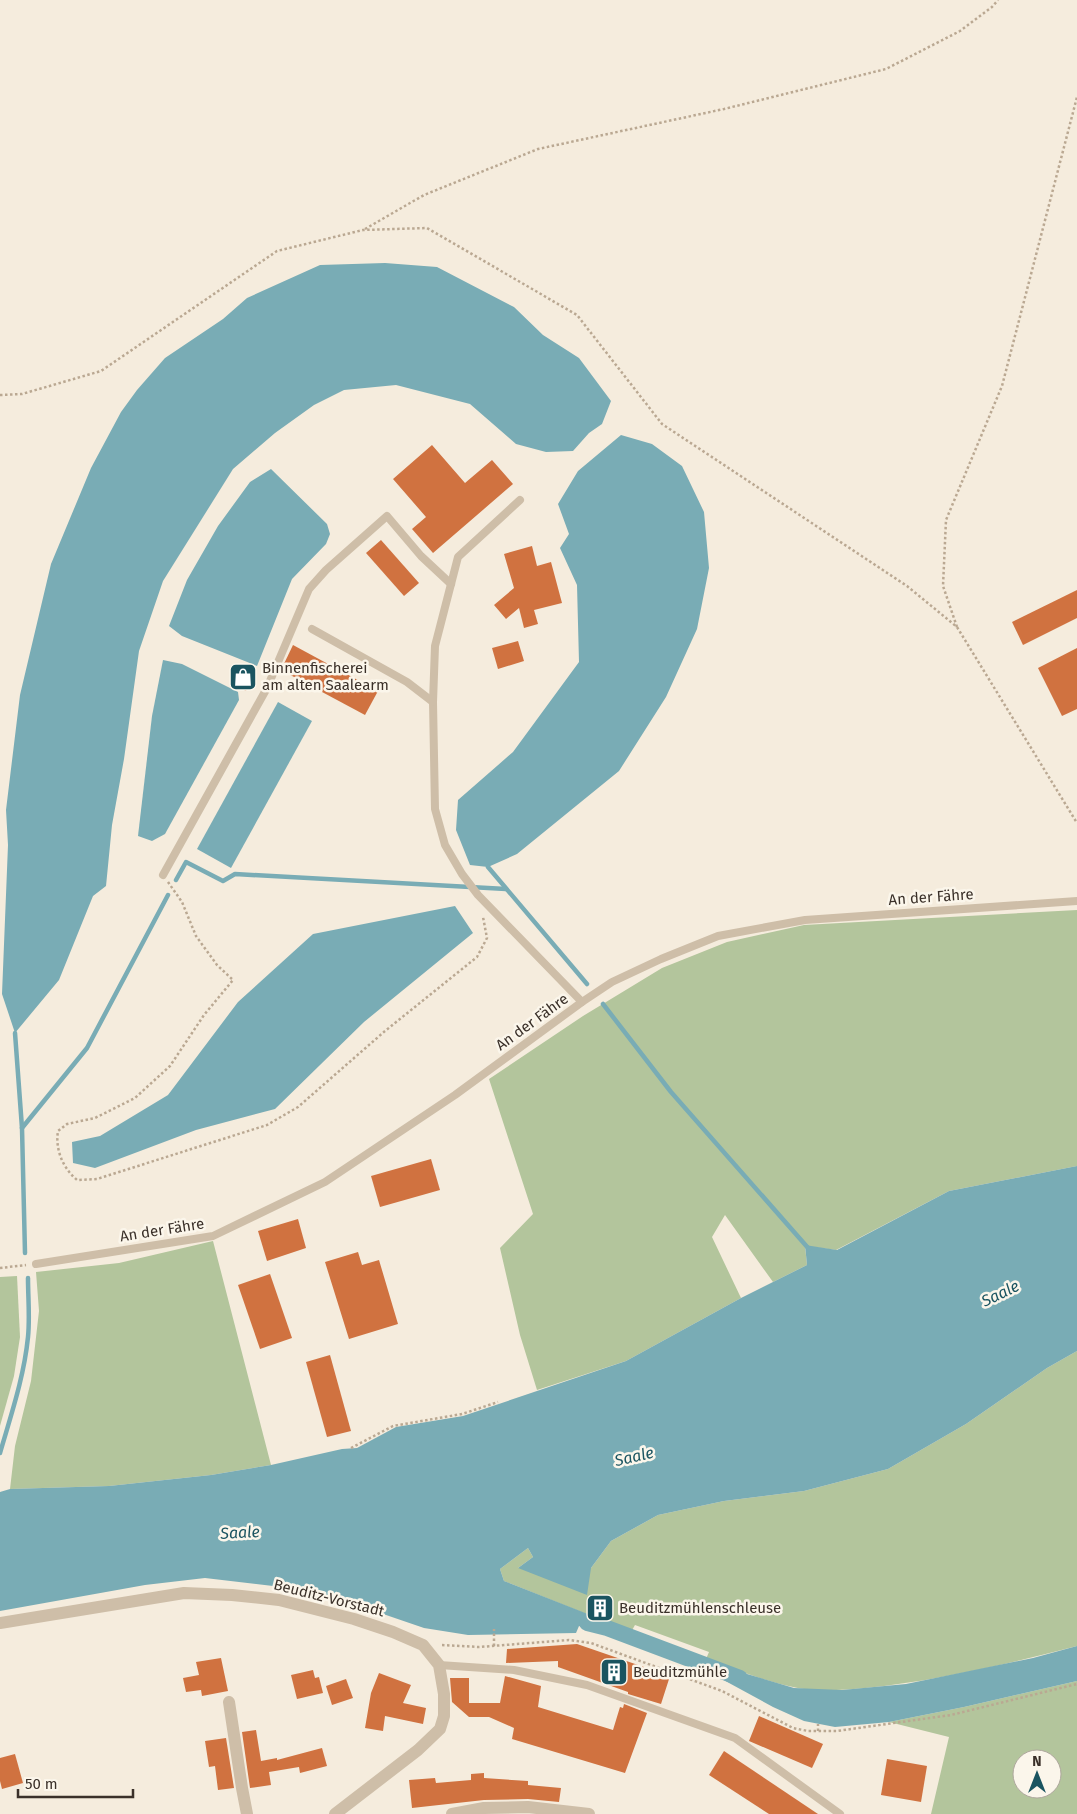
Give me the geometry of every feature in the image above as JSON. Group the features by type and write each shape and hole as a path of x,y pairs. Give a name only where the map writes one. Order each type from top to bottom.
{"street":[{"name":"Beuditz-Vorstadt","path":"0,1623 184,1593 232,1595 279,1600 354,1618 422,1644 439,1666 444,1694 444,1716 440,1729 411,1756 335,1814"},
{"path":"230,1702 247,1814"},
{"path":"452,1814 484,1808 528,1807 589,1814"}],"lane":[{"path":"520,500 458,557 435,646 433,702 435,809 445,845 466,880 582,1002"},
{"path":"163,875 267,688 309,589 326,570 386,516 421,556 451,584"},
{"path":"312,629 407,682 433,702"},
{"name":"An der Fähre","path":"36,1264 213,1236 222,1232 325,1182 455,1095 612,982 661,959 718,936 805,920 1077,901"},
{"path":"439,1666 514,1670 587,1685 735,1738 840,1814"}],"path":[{"path":"364,230 424,195 538,149 724,109 886,69 960,31 992,7 998,0"},
{"path":"1077,97 1002,386 946,520 943,586 957,627 1077,823"},
{"path":"0,394 22,394 101,371 277,251 364,230 427,228 577,315 662,424 907,586 957,627"},
{"path":"163,875 182,902 196,936 217,965 233,980 204,1015 170,1066 135,1098 95,1118 67,1124 58,1131 56,1143 67,1171 77,1180 97,1179 267,1125 298,1107 385,1031 478,957 487,938 478,894"},
{"path":"0,1268 15,1266"},
{"path":"351,1448 393,1426 462,1414 498,1402"},
{"path":"494,1629 494,1646"},
{"path":"422,1644 478,1647 569,1640 591,1643 722,1691 793,1728 818,1732 951,1715 1077,1684"},
{"path":"818,1724 818,1732"}],"green space":[{"path":"1077,910 1077,1166 949,1191 836,1250 805,1246 807,1265 773,1282 725,1215 712,1237 741,1298 626,1361 537,1390 520,1335 500,1248 533,1214 489,1079 583,1016 662,968 727,942 804,925"},
{"path":"213,1241 271,1465 211,1475 109,1486 10,1489 15,1446 31,1381 39,1311 36,1272 119,1263"},
{"path":"17,1276 20,1337 14,1376 0,1426 0,1277"},
{"path":"1077,1351 1077,1646 998,1665 918,1681 848,1689 801,1689 760,1678 706,1659 709,1652 635,1625 631,1632 504,1581 500,1569 528,1548 533,1557 518,1568 591,1568 611,1541 658,1515 724,1501 804,1491 888,1469 966,1424 1047,1368"},
{"path":"1077,1681 1077,1814 931,1814 949,1737 889,1722"}],"water":[{"path":"385,263 437,267 514,307 543,335 579,358 611,401 602,424 589,433 573,451 546,452 516,444 470,404 396,385 344,390 314,405 275,433 233,469 163,581 139,651 124,759 112,825 106,886 93,896 59,980 15,1033 2,994 8,845 6,810 20,695 51,564 91,468 121,412 165,358 223,319 247,298 320,265"},
{"path":"621,435 652,444 682,466 704,512 709,568 697,629 666,697 619,771 517,854 488,867 470,865 456,830 458,800 513,752 579,662 577,585 560,548 569,534 558,504 578,471"},
{"path":"271,469 327,524 330,534 326,544 292,579 257,666 182,636 169,626 187,580 218,526 250,482"},
{"path":"163,660 182,664 238,692 239,700 165,834 152,841 138,836 152,716"},
{"path":"278,702 312,721 231,868 197,849"},
{"path":"455,906 473,933 364,1022 275,1109 196,1130 95,1168 73,1163 72,1142 100,1136 168,1095 238,1002 313,934"},
{"name":"Saale","path":"1077,1166 1077,1351 1047,1368 966,1424 888,1469 804,1491 724,1501 658,1515 611,1541 591,1568 587,1595 518,1568 533,1557 528,1548 500,1569 504,1581 608,1622 605,1635 579,1626 576,1633 468,1635 424,1628 351,1603 290,1588 205,1578 145,1585 0,1611 0,1492 10,1489 109,1486 211,1475 271,1465 342,1449 357,1448 396,1427 463,1416 626,1361 741,1298 807,1265 805,1245 837,1250 949,1191"},
{"path":"1077,1646 1077,1681 889,1722 835,1727 804,1721 773,1707 718,1677 722,1664 747,1674 794,1688 842,1690 906,1684 1033,1658"}],"building":[{"path":"432,445 465,483 492,460 513,484 433,553 412,529 426,517 393,479"},
{"path":"381,540 419,583 404,596 366,553"},
{"path":"532,546 537,566 551,562 562,603 534,610 538,624 524,628 519,608 506,619 494,605 514,588 504,554"},
{"path":"1077,590 1077,618 1023,645 1012,622"},
{"path":"518,641 524,661 498,669 492,648"},
{"path":"293,645 378,691 365,715 281,670"},
{"path":"1077,648 1077,709 1062,716 1038,668"},
{"path":"240,667 254,673 246,691 232,685"},
{"path":"431,1159 440,1190 380,1207 371,1176"},
{"path":"298,1219 306,1248 267,1261 258,1231"},
{"path":"358,1252 362,1265 379,1260 398,1324 349,1339 325,1262"},
{"path":"270,1274 292,1338 260,1349 238,1285"},
{"path":"330,1355 351,1431 327,1437 306,1362"},
{"name":"Beuditzmühle","path":"577,1644 670,1676 661,1704 628,1694 628,1692 558,1667 558,1661 506,1663 507,1649"},
{"path":"221,1658 228,1691 202,1696 201,1690 186,1692 183,1678 199,1675 196,1662"},
{"path":"313,1670 315,1678 319,1677 323,1693 297,1699 291,1675"},
{"path":"379,1673 411,1685 403,1703 426,1708 423,1724 385,1716 383,1731 365,1728 371,1693"},
{"path":"505,1676 541,1686 538,1707 613,1730 620,1707 623,1708 624,1704 647,1713 625,1773 512,1739 514,1728 489,1717 469,1717 452,1702 450,1678 469,1678 469,1703 500,1703"},
{"path":"346,1679 353,1698 332,1705 326,1686"},
{"path":"759,1716 823,1744 812,1768 749,1741"},
{"path":"256,1730 261,1761 277,1758 277,1760 322,1748 327,1766 300,1773 299,1767 269,1772 271,1785 250,1788 242,1732"},
{"path":"226,1738 234,1788 218,1790 215,1766 209,1767 205,1741"},
{"path":"724,1751 818,1814 769,1814 709,1775"},
{"path":"15,1754 23,1783 2,1789 0,1758"},
{"path":"887,1759 927,1766 921,1802 881,1795"},
{"path":"484,1773 484,1778 528,1781 528,1785 561,1788 559,1802 528,1799 484,1800 412,1808 409,1780 435,1778 436,1783 471,1780 471,1774"}],"waterway":[{"path":"176,880 186,862 223,881 235,874 506,889"},
{"path":"488,867 587,984"},
{"path":"22,1128 87,1048 168,895"},
{"path":"603,1004 671,1092 809,1249"},
{"path":"15,1033 22,1128 25,1253"},
{"path":"0,1453 17,1396 26,1352 29,1322 28,1278"},
{"path":"587,1623 607,1628 740,1678"}],"place":[{"name":"Binnenfischerei am alten Saalearm","path":"243,677"},
{"name":"Beuditzmühlenschleuse","path":"600,1608"},
{"name":"Beuditzmühle","path":"614,1672"}]}
